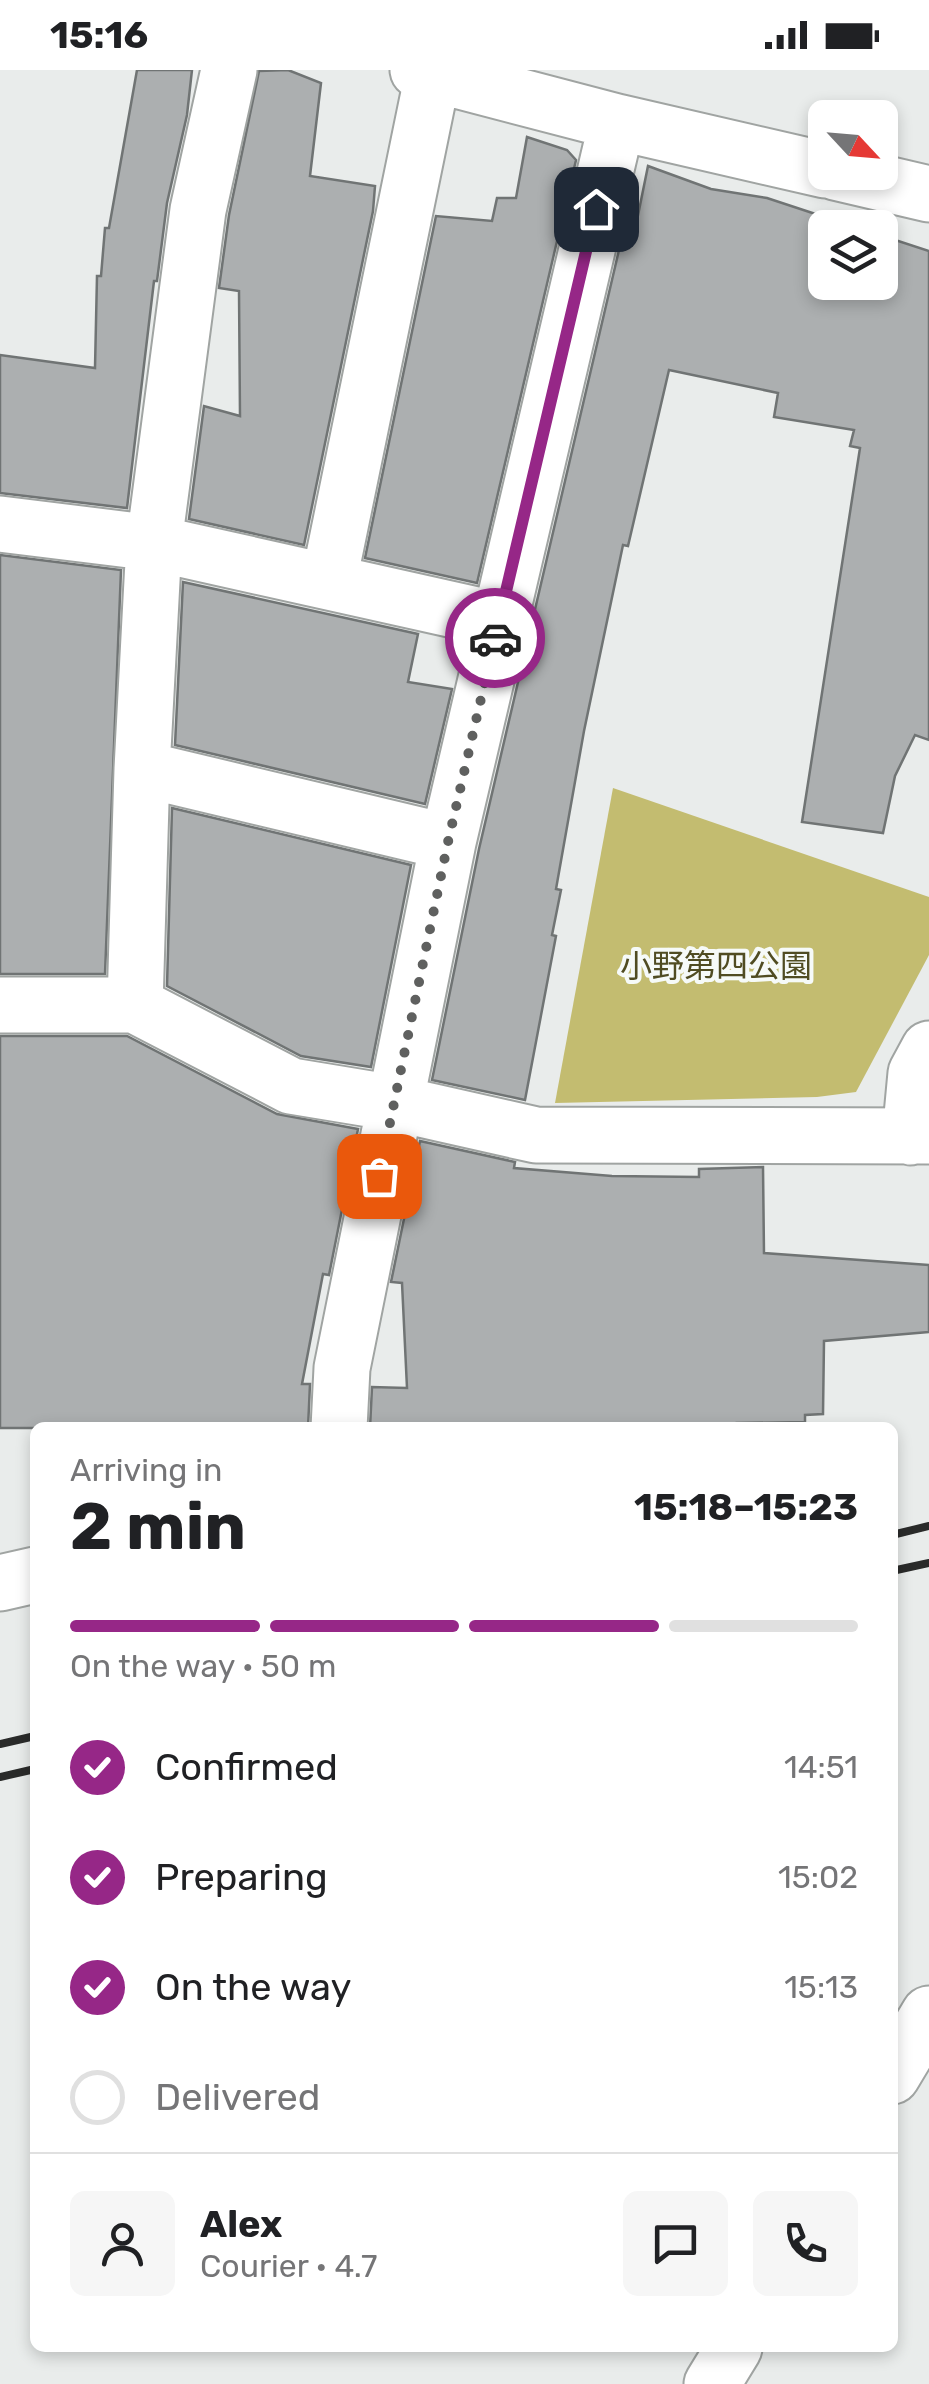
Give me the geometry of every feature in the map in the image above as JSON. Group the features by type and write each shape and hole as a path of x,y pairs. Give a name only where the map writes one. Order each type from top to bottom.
{"street":[{"path":"135,1006 154,542 198,210 229,70"},
{"path":"330,580 426,72 808,166"},
{"path":"339,1422 342,1368 448,842 617,122"},
{"path":"898,187 929,194"},
{"path":"0,524 154,542 499,620"},
{"path":"142,769 448,842"},
{"path":"0,1005 135,1006 291,1086 394,1103 536,1135 920,1136 916,1073 929,1049"},
{"path":"0,1583 30,1576"},
{"path":"898,2066 929,2014"},
{"path":"712,2384 732,2352"}],"green space":[{"name":"小野第四公園","path":"613,788 929,897 929,955 856,1092 817,1097 555,1103"}],"building":[{"path":"137,70 192,70 187,115 154,281 127,508 0,493 0,355 95,368 97,276 101,276 105,228 109,228"},
{"path":"288,70 321,83 310,176 375,186 304,545 189,519 204,406 240,416 239,291 219,288 229,215 259,71"},
{"path":"527,137 567,150 576,160 477,583 365,558 436,216 492,221 497,198 516,198"},
{"path":"648,166 711,189 767,198 808,212 808,300 898,300 898,241 929,251 929,740 915,735 895,776 883,833 802,822 860,448 850,446 854,430 774,417 778,393 669,370 628,546 623,545 584,731 556,889 561,890 552,935 556,936 525,1100 432,1080 479,849 626,220 635,230"},
{"path":"0,555 121,570 105,974 0,974"},
{"path":"183,582 418,634 408,682 452,689 425,804 175,745"},
{"path":"172,808 411,865 371,1067 301,1056 167,986"},
{"path":"0,1036 127,1036 277,1114 358,1129 329,1275 323,1274 302,1384 310,1384 308,1422 30,1422 30,1428 0,1428"},
{"path":"420,1141 515,1162 514,1168 612,1176 699,1177 699,1169 763,1167 764,1253 929,1265 929,1332 824,1341 823,1414 805,1415 805,1422 370,1422 372,1387 407,1388 402,1283 391,1282"}],"railway":[{"path":"898,1534 929,1526"},
{"path":"898,1570 929,1563"},
{"path":"0,1744 30,1737"},
{"path":"0,1777 30,1770"}],"way so far":[{"path":"379,1176 495,638"}],"route":[{"path":"495,638 596,209"}]}
